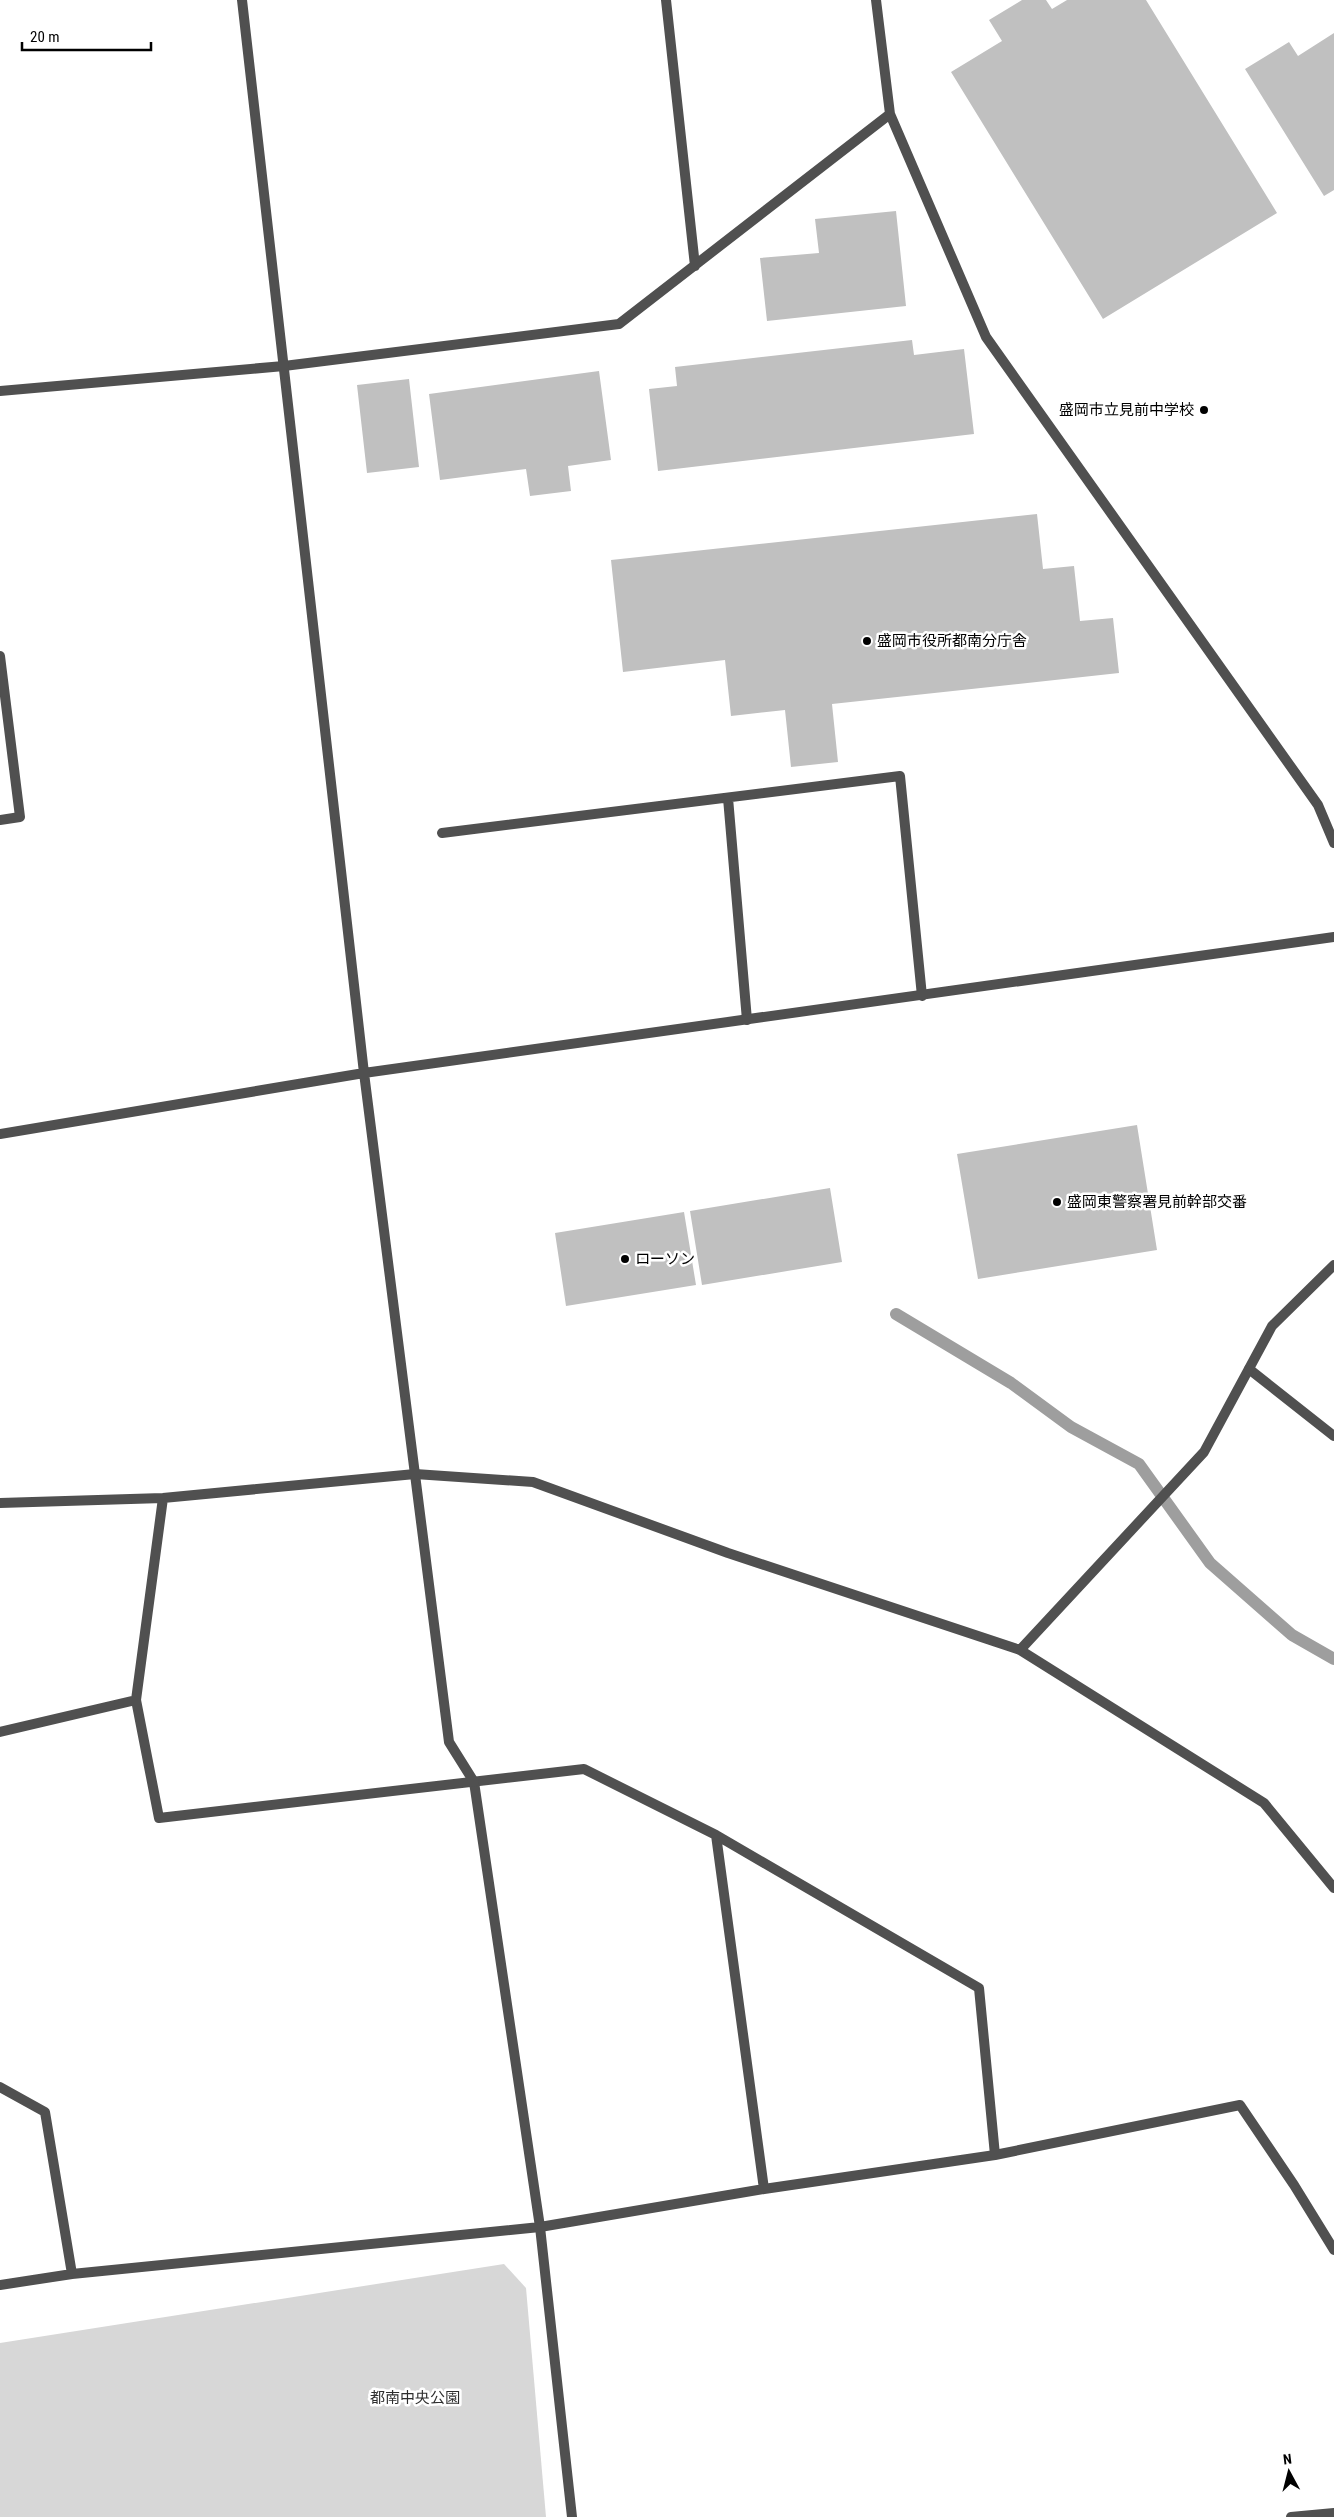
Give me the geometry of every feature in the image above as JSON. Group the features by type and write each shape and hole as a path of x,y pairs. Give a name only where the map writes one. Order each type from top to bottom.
{"street":[{"path":"242,0 364,1073 449,1742 474,1782 540,2227 572,2517"},
{"path":"666,0 694,266"},
{"path":"876,0 890,114 986,337 1318,805 1334,843"},
{"path":"0,391 284,366 619,324 890,114"},
{"path":"0,656 20,816 0,820"},
{"path":"442,833 900,776 922,996"},
{"path":"728,798 747,1020"},
{"path":"0,1134 364,1073 1334,937"},
{"path":"1020,1650 1204,1452 1272,1326 1334,1265"},
{"path":"1249,1369 1334,1436"},
{"path":"0,1504 163,1498 415,1474 533,1482 728,1553 1020,1650 1264,1803 1334,1888"},
{"path":"163,1498 136,1700 160,1818 584,1768 716,1835 979,1988 995,2155"},
{"path":"0,1732 136,1700"},
{"path":"716,1835 764,2189"},
{"path":"0,2087 45,2112 72,2274"},
{"path":"0,2285 72,2274 540,2227 764,2189 995,2155 1240,2104 1294,2185 1334,2250"},
{"path":"1291,2517 1334,2513"}],"green space":[{"name":"都南中央公園","path":"504,2264 526,2288 546,2517 0,2517 0,2343"}],"building":[{"path":"1022,0 1046,0 1052,9 1067,0 1146,0 1277,213 1103,319 951,72 1002,41 989,20"},
{"path":"1334,33 1334,190 1324,196 1245,69 1289,42 1298,56"},
{"path":"896,211 906,306 767,321 760,258 819,253 815,219"},
{"path":"912,340 914,355 964,349 974,434 658,471 649,389 677,386 675,367"},
{"path":"599,371 611,460 568,466 571,491 530,496 526,469 440,480 429,394"},
{"path":"409,379 419,467 367,473 357,385"},
{"name":"盛岡市役所都南分庁舎","path":"1037,514 1043,569 1074,566 1080,621 1113,618 1119,673 832,704 838,762 791,767 785,710 731,716 725,660 623,672 611,560"},
{"name":"盛岡東警察署見前幹部交番","path":"1137,1125 1157,1250 978,1279 957,1154"},
{"path":"830,1188 842,1262 702,1285 690,1211"},
{"name":"ローソン","path":"684,1212 696,1285 566,1306 555,1233"}],"waterway":[{"path":"896,1314 1011,1383 1071,1427 1139,1464 1210,1563 1292,1635 1334,1659"}],"place":[{"name":"盛岡市立見前中学校","path":"1204,410"},
{"name":"盛岡市役所都南分庁舎","path":"867,641"},
{"name":"盛岡東警察署見前幹部交番","path":"1057,1202"},
{"name":"ローソン","path":"625,1259"}]}
